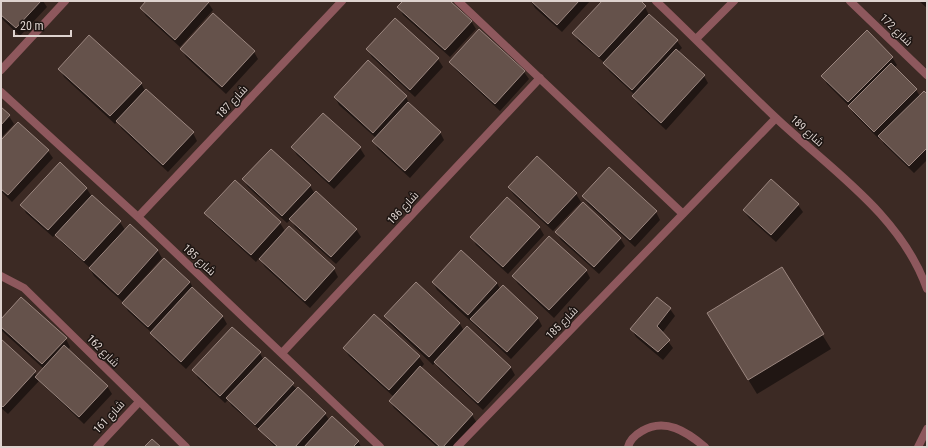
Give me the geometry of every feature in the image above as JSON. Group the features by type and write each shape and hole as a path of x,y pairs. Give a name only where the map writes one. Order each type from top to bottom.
{"street":[{"path":"1,70 65,1"},
{"name":"شارع 187","path":"138,217 342,1"},
{"path":"458,1 683,214"},
{"name":"شارع 189","path":"656,1 776,118 888,222 908,249 920,269 927,289"},
{"path":"696,39 734,1"},
{"name":"شارع 172","path":"850,1 927,75"},
{"name":"شارع 186","path":"282,353 540,78"},
{"name":"شارع 185","path":"1,92 138,217 380,447"},
{"name":"شارع 185","path":"457,447 776,118"},
{"name":"شارع 162","path":"1,276 24,288 186,447"},
{"name":"شارع 161","path":"96,447 139,402"},
{"path":"628,447 630,441 638,433 649,427 660,424 673,427 692,436 705,447"},
{"path":"918,447 927,429"}],"building":[{"path":"1,1 41,1 16,28 1,15"},
{"path":"146,1 209,2 175,40 140,8"},
{"path":"403,1 450,1 472,21 445,50 397,7"},
{"path":"531,1 579,1 557,25"},
{"path":"602,1 641,1 646,6 599,57 572,33"},
{"path":"213,13 255,51 222,87 180,49"},
{"path":"649,14 678,40 632,90 603,63"},
{"path":"395,18 439,58 410,90 366,49"},
{"path":"479,29 525,71 495,104 449,62"},
{"path":"867,30 893,57 848,102 821,76"},
{"path":"89,35 142,83 110,116 58,69"},
{"path":"676,49 705,75 661,123 632,96"},
{"path":"368,60 407,96 373,133 334,97"},
{"path":"891,63 917,89 874,132 848,106"},
{"path":"146,89 194,132 163,165 116,121"},
{"path":"924,91 927,94 927,148 909,166 878,136"},
{"path":"408,102 441,132 405,171 372,141"},
{"path":"1,107 10,115 1,125"},
{"path":"323,113 361,147 329,182 291,147"},
{"path":"18,122 49,150 8,195 1,189 1,140"},
{"path":"271,149 311,185 282,216 242,179"},
{"path":"537,156 577,193 548,224 508,187"},
{"path":"60,162 87,188 48,230 20,205"},
{"path":"609,167 657,211 630,240 582,196"},
{"path":"771,179 799,204 771,235 743,210"},
{"path":"235,180 281,222 251,255 204,213"},
{"path":"316,191 357,229 331,257 289,219"},
{"path":"92,195 121,221 84,261 55,235"},
{"path":"507,197 540,227 503,267 470,237"},
{"path":"583,202 621,238 594,267 555,232"},
{"path":"130,224 158,250 118,295 89,268"},
{"path":"289,226 335,268 305,301 259,259"},
{"path":"549,236 587,270 549,310 512,276"},
{"path":"461,250 497,283 468,315 432,282"},
{"path":"164,258 190,282 148,327 122,303"},
{"path":"782,267 824,334 748,380 707,313"},
{"path":"416,282 460,323 429,357 384,316"},
{"path":"503,285 538,318 507,352 470,319"},
{"path":"192,287 223,316 181,362 150,333"},
{"path":"21,297 67,338 42,364 1,327 1,319"},
{"path":"657,297 671,308 657,326 670,340 658,352 630,329"},
{"path":"374,314 420,356 389,390 343,348"},
{"path":"467,326 511,367 478,403 434,362"},
{"path":"232,327 261,352 220,396 192,370"},
{"path":"1,339 36,371 3,407 1,405"},
{"path":"64,345 108,386 79,417 35,377"},
{"path":"265,357 294,383 255,425 226,398"},
{"path":"420,366 473,414 443,447 440,447 389,401"},
{"path":"298,387 326,413 295,447 278,447 258,429"},
{"path":"332,416 359,441 353,447 304,447"},
{"path":"152,439 161,447 144,447"}]}
